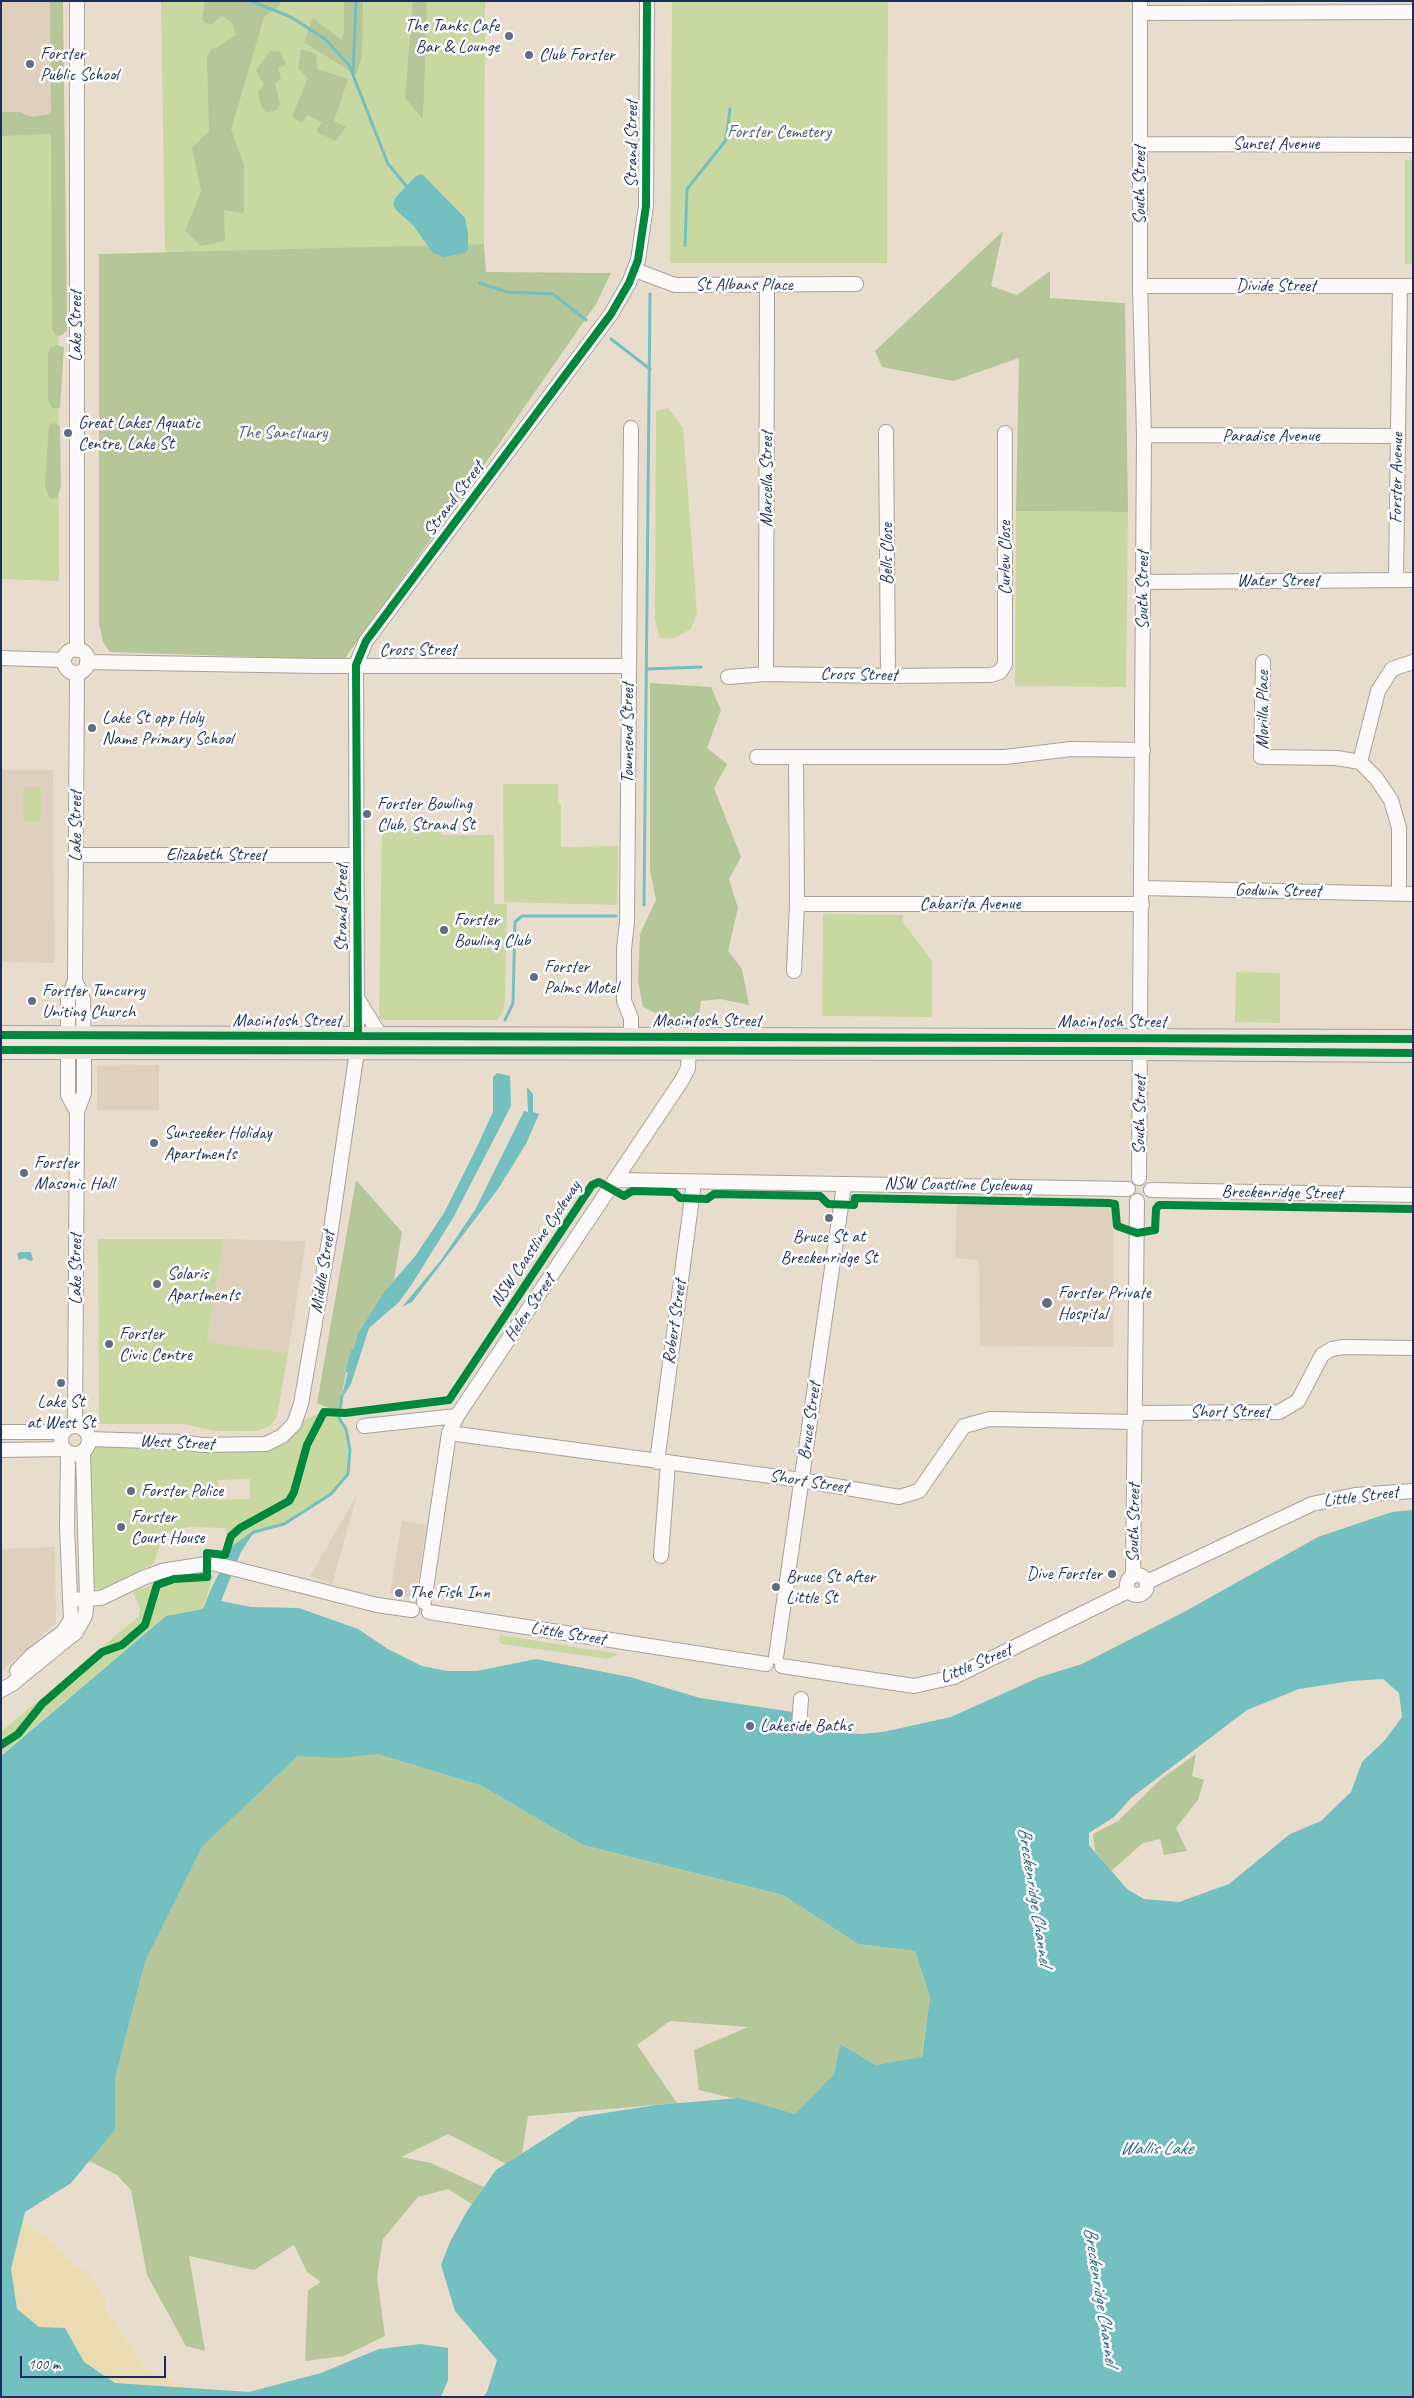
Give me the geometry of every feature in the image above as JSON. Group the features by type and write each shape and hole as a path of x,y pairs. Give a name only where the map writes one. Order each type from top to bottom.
{"main road":[{"name":"Macintosh Street","path":"1,1034 76,1043"},
{"name":"Macintosh Street","path":"352,1046 380,1035 631,1036 689,1044"},
{"name":"Macintosh Street","path":"1,1050 76,1043 352,1046 1142,1044 1413,1039"},
{"name":"Macintosh Street","path":"1142,1044 1413,1053"}],"street":[{"name":"Lake Street","path":"77,1 77,650"},
{"name":"Strand Street","path":"352,1046 358,998 356,665 366,641 611,314 635,270 646,206 647,1"},
{"path":"1140,7 1413,12"},
{"name":"South Street","path":"1140,7 1140,286 1144,435 1140,1178"},
{"name":"Sunset Avenue","path":"1140,144 1413,145"},
{"name":"St Albans Place","path":"635,270 675,285 856,284"},
{"name":"Marcella Street","path":"766,674 767,285"},
{"name":"Divide Street","path":"1140,286 1406,286"},
{"name":"Forster Avenue","path":"1396,580 1397,436 1406,286"},
{"name":"Townsend Street","path":"631,428 627,922 624,949 624,1001 631,1018 631,1036"},
{"name":"Bells Close","path":"886,432 888,676"},
{"name":"Curlew Close","path":"991,675 1000,672 1005,664 1005,433"},
{"name":"Paradise Avenue","path":"1144,435 1397,436"},
{"name":"Water Street","path":"1144,582 1413,580"},
{"path":"77,650 86,655 87,662 84,669 77,673 68,670 64,660 70,651 77,650"},
{"path":"1,658 64,660"},
{"name":"Cross Street","path":"87,662 319,666 628,666"},
{"name":"Morilla Place","path":"1263,662 1261,757 1337,758 1360,762"},
{"path":"1406,893 1399,828 1391,800 1376,778 1360,762 1378,691 1392,669 1413,662"},
{"name":"Lake Street","path":"69,1429 77,1112 68,1095 76,1043 68,1000 75,980 77,673"},
{"name":"Cross Street","path":"728,677 766,674 991,675"},
{"path":"757,757 1005,757 1071,750 1143,750"},
{"path":"794,971 797,904 796,757"},
{"name":"Elizabeth Street","path":"76,855 356,856"},
{"name":"Godwin Street","path":"1142,888 1406,893"},
{"name":"Cabarita Avenue","path":"797,904 1142,904"},
{"path":"358,998 380,1035"},
{"name":"Helen Street","path":"422,1608 449,1433 457,1416 686,1075 689,1044"},
{"name":"Middle Street","path":"266,1444 282,1436 294,1424 301,1404 354,1083 352,1046"},
{"path":"1140,1178 1148,1182 1151,1190 1146,1199 1137,1201 1130,1197 1128,1189 1131,1182 1140,1178"},
{"path":"616,1180 1128,1189"},
{"name":"Robert Street","path":"661,1556 662,1463 694,1182"},
{"name":"Bruce Street","path":"775,1662 844,1185"},
{"name":"Breckenridge Street","path":"1151,1190 1413,1195"},
{"name":"South Street","path":"1133,1576 1137,1201"},
{"name":"Short Street","path":"449,1433 662,1463 802,1480 898,1497 919,1491 964,1426 990,1419 1136,1417 1279,1412 1298,1400 1322,1355 1332,1349 1344,1347 1413,1348"},
{"path":"364,1426 457,1416"},
{"path":"1,1432 69,1429 86,1432 87,1600 85,1616 76,1632 12,1684 2,1689"},
{"path":"2,1689 25,1662 68,1626 71,1620 66,1451 61,1441 69,1429"},
{"name":"West Street","path":"86,1446 181,1442 202,1445 266,1444"},
{"path":"1,1450 66,1451 76,1454 86,1446"},
{"name":"Little Street","path":"1147,1582 1312,1504 1355,1495 1413,1491"},
{"name":"Little Street","path":"71,1600 104,1597 162,1571 216,1564 377,1605 422,1608 775,1662 914,1686 954,1677 1128,1591"},
{"path":"1133,1576 1140,1576 1147,1582 1147,1588 1142,1594 1134,1595 1128,1591 1127,1582 1133,1576"},
{"path":"799,1727 801,1699"}],"shaded area":[{"name":"Forster Public School","path":"1,1 58,1 58,126 1,126"},
{"path":"1,770 53,770 54,963 1,962"},
{"path":"159,1065 159,1110 97,1110 97,1066"},
{"name":"Forster Private Hospital","path":"957,1199 1114,1203 1114,1347 980,1346 979,1260 955,1258"},
{"path":"224,1239 306,1241 288,1353 207,1342"},
{"path":"357,1495 332,1584 310,1576"},
{"path":"402,1521 427,1525 415,1598 390,1594"},
{"path":"55,1547 56,1623 1,1672 1,1549"}],"green space":[{"path":"50,1 63,1 67,330 62,335 56,336 52,329 51,134 1,136 1,113 20,112 31,117 51,114"},
{"path":"161,1 485,1 484,244 165,253"},
{"path":"205,1 281,1 279,6 264,17 231,130 244,165 244,213 224,210 225,241 201,246 185,231 201,191 192,148 209,131 207,57 212,48 216,48 236,35 232,23 222,16 211,24 205,23 202,18"},
{"path":"344,1 363,1 362,56 356,75 304,42 313,18 341,40 344,32"},
{"path":"413,1 427,1 423,119 405,98"},
{"name":"Forster Cemetery","path":"672,1 888,1 887,263 670,263"},
{"path":"301,49 316,54 317,69 348,79 334,121 346,127 336,141 316,132 322,122 307,115 302,123 292,117 308,78 298,68"},
{"path":"270,51 280,52 286,65 278,68 281,79 275,83 280,105 275,111 266,112 261,106 258,92 264,85 256,70"},
{"path":"1,126 58,126 59,581 1,579"},
{"path":"1405,160 1413,160 1413,264 1405,264"},
{"path":"1003,231 991,286 1017,295 1050,271 1050,298 1125,303 1128,512 1016,511 1019,358 953,381 882,367 875,351"},
{"name":"The Sanctuary","path":"484,244 486,272 611,273 596,304 478,474 345,658 319,659 110,652 103,642 99,623 99,254"},
{"path":"57,345 64,347 60,408 52,408 48,400 48,353 50,348"},
{"path":"668,408 683,428 697,613 691,629 674,638 660,638 655,620 656,411"},
{"path":"54,423 60,426 61,486 57,498 50,499 45,487 46,468 49,425"},
{"path":"1016,511 1128,512 1126,687 1015,686"},
{"path":"650,683 711,687 721,710 707,748 727,764 714,788 741,857 729,879 738,908 728,951 742,969 749,1005 720,999 701,1001 699,1017 670,1020 643,1007 638,981 640,934 656,900 650,870"},
{"path":"503,784 558,784 558,803 561,804 561,847 618,846 617,905 504,902"},
{"path":"23,787 41,787 41,821 23,821"},
{"name":"Forster Bowling Club","path":"438,827 442,835 494,835 494,904 507,904 505,1001 503,1012 497,1020 383,1020 379,1018 382,828"},
{"path":"823,914 903,915 903,922 932,961 932,1017 822,1016"},
{"path":"1236,972 1280,973 1280,1023 1235,1022"},
{"path":"356,1180 402,1232 394,1280 357,1335 345,1377 339,1413 317,1403"},
{"path":"98,1239 224,1239 207,1342 288,1353 277,1417 270,1426 257,1431 214,1431 184,1424 99,1424"},
{"path":"324,1412 339,1413 339,1418 346,1429 350,1450 348,1474 331,1494 284,1524 254,1533 230,1551 226,1558 221,1557 227,1534 225,1528 189,1527 169,1532 162,1537 154,1563 101,1590 95,1589 92,1586 86,1449 88,1444 265,1444 294,1424","holes":["250,1479 250,1499 217,1500 218,1480"]},
{"path":"213,1575 203,1609 166,1616 1,1755 1,1732 139,1616 140,1609 133,1592 171,1578"},
{"path":"500,1635 619,1654 608,1659 502,1644 499,1642"},
{"path":"377,1754 480,1785 583,1845 783,1895 858,1944 915,1951 930,1997 921,2061 876,2065 840,2044 834,2074 795,2114 699,2090 694,2050 748,2027 670,2021 637,2045 677,2103 528,2116 522,2153 506,2164 448,2134 401,2157 431,2163 484,2187 472,2204 448,2189 418,2197 383,2239 377,2277 385,2336 344,2356 305,2361 308,2290 321,2282 307,2272 294,2245 254,2270 189,2256 205,2351 186,2346 147,2275 131,2190 117,2175 89,2161 114,2130 115,2079 145,1962 202,1847 298,1756"},
{"path":"1196,1754 1192,1776 1204,1780 1198,1800 1176,1828 1187,1851 1164,1855 1160,1839 1143,1843 1111,1871 1095,1851 1093,1834 1118,1821 1161,1779"}],"sand":[{"path":"23,2220 35,2231 53,2242 73,2264 89,2273 105,2296 107,2311 146,2370 191,2389 115,2383 84,2362 65,2328 39,2327 17,2309 11,2269"}],"water":[{"path":"422,174 465,218 468,233 468,250 465,253 444,257 433,253 413,225 396,210 393,204 396,197 416,176"},
{"path":"497,1073 510,1076 511,1106 453,1218 412,1284 399,1302 369,1328 351,1384 341,1400 357,1335 385,1291 416,1255 444,1213 475,1151 493,1112 493,1077"},
{"path":"527,1087 533,1094 533,1112 539,1114 526,1144 498,1189 412,1302 402,1307 441,1260 475,1210 524,1111 528,1112"},
{"path":"20,1252 31,1252 33,1260 30,1261 25,1258 19,1260 17,1254"},
{"name":"Wallis Lake","path":"1413,1510 1413,2397 483,2397 487,2392 497,2360 455,2311 441,2265 450,2242 467,2211 496,2170 579,2117 656,2105 739,2098 795,2114 834,2074 840,2044 876,2065 922,2057 930,1997 915,1951 858,1944 783,1895 583,1845 480,1785 377,1754 340,1758 298,1756 202,1847 145,1962 115,2079 115,2130 71,2183 25,2212 11,2269 17,2309 39,2327 65,2328 84,2362 115,2383 249,2392 321,2373 379,2349 421,2344 448,2348 448,2380 441,2397 1,2397 1,1756 166,1616 203,1609 230,1551 254,1532 241,1552 221,1601 251,1607 299,1608 358,1629 388,1649 422,1666 447,1671 477,1671 536,1659 630,1677 700,1698 806,1714 804,1730 862,1734 883,1732 951,1717 1040,1677 1082,1664 1184,1612 1318,1537 1392,1512","holes":["1383,1679 1399,1693 1402,1717 1385,1740 1362,1762 1351,1792 1321,1821 1290,1834 1229,1884 1179,1902 1144,1899 1127,1889 1089,1845 1089,1833 1114,1817 1131,1798 1247,1710 1299,1689 1351,1681"]}],"waterway":[{"path":"251,1 291,17 325,39 349,65 388,164 408,188"},
{"path":"353,73 356,1"},
{"path":"685,246 687,189 726,140 730,109"},
{"path":"480,283 507,292 553,294 586,320"},
{"path":"644,905 650,294"},
{"path":"611,339 650,369"},
{"path":"647,669 701,667"},
{"path":"505,1020 513,1003 515,922 522,916 616,916"},
{"path":"347,1371 353,1350"},
{"path":"231,1549 254,1532 284,1524 303,1512 331,1494 348,1474 350,1450 346,1429 339,1418 342,1396"}],"cycle path":[{"path":"358,1035 356,665 366,641 611,314 629,283 638,260 646,206 647,1"},
{"path":"1,1035 1413,1039"},
{"path":"1,1050 1413,1053"},
{"name":"NSW Coastline Cycleway","path":"1,1745 18,1734 42,1704 102,1652 122,1645 145,1625 157,1585 174,1579 207,1577 207,1553 225,1555 231,1536 240,1528 289,1501 294,1492 307,1445 324,1412 345,1413 449,1400 592,1185 599,1182 624,1196 632,1191 674,1192 680,1198 707,1199 714,1194 820,1196 828,1204 854,1205 855,1198 1109,1203 1115,1204 1117,1226 1137,1233 1155,1230 1156,1209 1159,1205 1413,1209"}],"place":[{"name":"The Tanks Cafe Bar & Lounge","path":"509,36"},
{"name":"Club Forster","path":"529,55"},
{"name":"Forster Public School","path":"30,64"},
{"name":"Great Lakes Aquatic Centre, Lake St","path":"68,433"},
{"name":"Lake St opp Holy Name Primary School","path":"92,728"},
{"name":"Forster Bowling Club, Strand St","path":"367,814"},
{"name":"Forster Bowling Club","path":"444,930"},
{"name":"Forster Palms Motel","path":"534,977"},
{"name":"Forster Tuncurry Uniting Church","path":"32,1001"},
{"name":"Sunseeker Holiday Apartments","path":"154,1143"},
{"name":"Forster Masonic Hall","path":"24,1173"},
{"name":"Bruce St at Breckenridge St","path":"829,1218"},
{"name":"Solaris Apartments","path":"157,1284"},
{"name":"Forster Private Hospital","path":"1047,1303"},
{"name":"Forster Civic Centre","path":"109,1344"},
{"name":"Lake St at West St","path":"61,1383"},
{"name":"Forster Police","path":"131,1491"},
{"name":"Forster Court House","path":"121,1527"},
{"name":"Dive Forster","path":"1112,1574"},
{"name":"Bruce St after Little St","path":"776,1587"},
{"name":"The Fish Inn","path":"399,1593"},
{"name":"Lakeside Baths","path":"750,1726"}],"water label":[{"name":"Breckenridge Channel","path":"1034,1896"},
{"name":"Breckenridge Channel","path":"1100,2296"}]}
